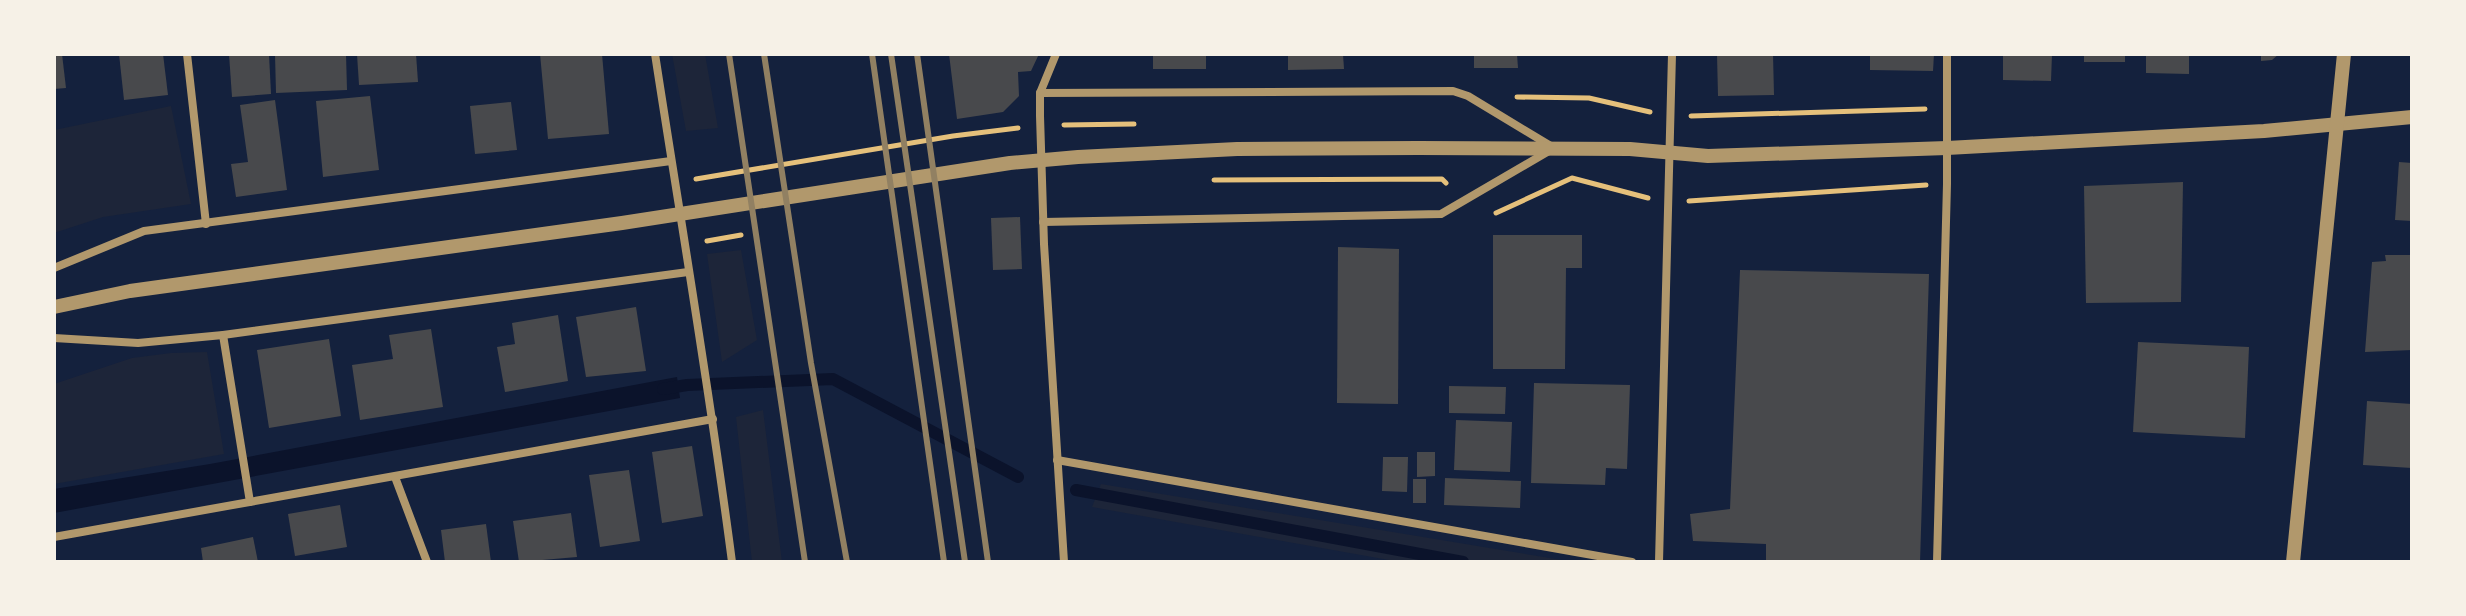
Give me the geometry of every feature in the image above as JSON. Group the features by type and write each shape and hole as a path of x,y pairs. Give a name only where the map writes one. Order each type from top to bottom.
{"street":[{"path":"187,54 206,224"},
{"path":"655,54 710,397 732,562"},
{"path":"1056,54 1040,93 1040,116 1043,222 1064,562"},
{"path":"1659,562 1672,54"},
{"path":"1937,562 1947,184 1947,54"},
{"path":"2293,562 2344,54"},
{"path":"1040,93 1453,91 1468,96 1554,148"},
{"path":"54,307 130,291 622,223 1010,163 1237,149 1554,148 1708,156 1947,148 2336,125 2412,117"},
{"path":"1043,222 1441,214 1554,148"},
{"path":"54,268 144,231 671,161"},
{"path":"54,338 138,343 223,335 688,272"},
{"path":"223,335 250,502"},
{"path":"54,537 713,419"},
{"path":"1057,460 1632,562"},
{"path":"395,477 427,562"}],"path":[{"path":"1671,117 1946,109"},
{"path":"688,181 1009,129"},
{"path":"1210,180 1442,179 1481,219 1572,178 1668,203 1947,184"}],"shaded area":[{"path":"672,54 705,54 718,128 686,131"},
{"path":"171,106 191,204 103,217 54,233 54,130"},
{"path":"741,250 757,340 722,362 707,254"},
{"path":"207,352 224,454 54,484 54,384 132,358"},
{"path":"677,377 680,398 54,513 54,489 210,464"},
{"path":"763,410 782,562 752,562 736,417"},
{"path":"1101,484 1574,562 1400,562 1092,507"}],"building":[{"path":"54,54 62,54 66,88 54,89"},
{"path":"119,54 163,54 168,95 124,100"},
{"path":"229,54 269,54 271,94 232,97"},
{"path":"275,54 346,54 347,90 276,93"},
{"path":"357,54 416,54 418,82 359,85"},
{"path":"540,54 602,54 609,134 548,139"},
{"path":"949,54 1039,54 1031,71 1018,72 1019,96 1003,112 957,119"},
{"path":"1153,54 1206,54 1206,69 1153,69"},
{"path":"1288,54 1343,54 1344,69 1288,70"},
{"path":"1474,54 1517,54 1518,68 1474,68"},
{"path":"1717,54 1773,54 1774,95 1718,96"},
{"path":"1870,54 1934,54 1933,71 1870,70"},
{"path":"2003,54 2052,54 2051,81 2003,80"},
{"path":"2084,54 2125,54 2125,62 2084,62"},
{"path":"2146,54 2189,54 2189,74 2146,73"},
{"path":"2261,54 2279,54 2272,60 2261,61"},
{"path":"370,96 379,170 323,177 316,101"},
{"path":"275,100 287,190 236,197 231,164 248,162 240,105"},
{"path":"511,102 517,150 475,154 470,106"},
{"path":"2399,162 2412,163 2412,221 2395,220"},
{"path":"2183,182 2181,302 2086,303 2084,186"},
{"path":"1020,217 1022,269 993,270 991,218"},
{"path":"1493,235 1582,235 1582,268 1566,268 1565,369 1493,369"},
{"path":"1338,247 1399,249 1398,404 1337,403"},
{"path":"2385,255 2412,255 2412,350 2365,352 2372,262 2386,261"},
{"path":"1740,270 1929,274 1920,562 1766,562 1766,544 1693,541 1690,514 1730,509"},
{"path":"636,307 646,371 586,377 576,317"},
{"path":"558,315 568,381 505,392 497,347 515,344 512,323"},
{"path":"431,329 443,407 360,420 352,365 393,359 389,335"},
{"path":"329,339 341,416 269,428 257,350"},
{"path":"2138,342 2249,347 2245,438 2133,432"},
{"path":"1534,383 1630,385 1627,469 1606,468 1605,485 1531,483"},
{"path":"1449,386 1506,387 1505,414 1449,413"},
{"path":"2367,401 2412,404 2412,468 2363,465"},
{"path":"1456,420 1512,422 1510,472 1454,470"},
{"path":"692,446 703,516 662,523 652,452"},
{"path":"1417,452 1435,452 1435,476 1417,477"},
{"path":"1383,457 1408,457 1407,492 1382,491"},
{"path":"629,470 640,541 600,547 589,475"},
{"path":"1445,478 1521,481 1520,508 1444,505"},
{"path":"1413,479 1426,479 1426,503 1413,503"},
{"path":"340,505 347,547 295,556 288,514"},
{"path":"571,513 577,557 519,562 513,521"},
{"path":"486,524 491,562 445,562 441,530"},
{"path":"253,537 258,562 203,562 201,548"}],"waterway":[{"path":"663,389 687,385 833,379 1018,477"},
{"path":"1076,490 1463,562"}],"railway":[{"path":"729,54 805,562"},
{"path":"764,54 811,363 847,562"},
{"path":"872,54 944,562"},
{"path":"891,54 965,562"},
{"path":"917,54 988,562"}]}
